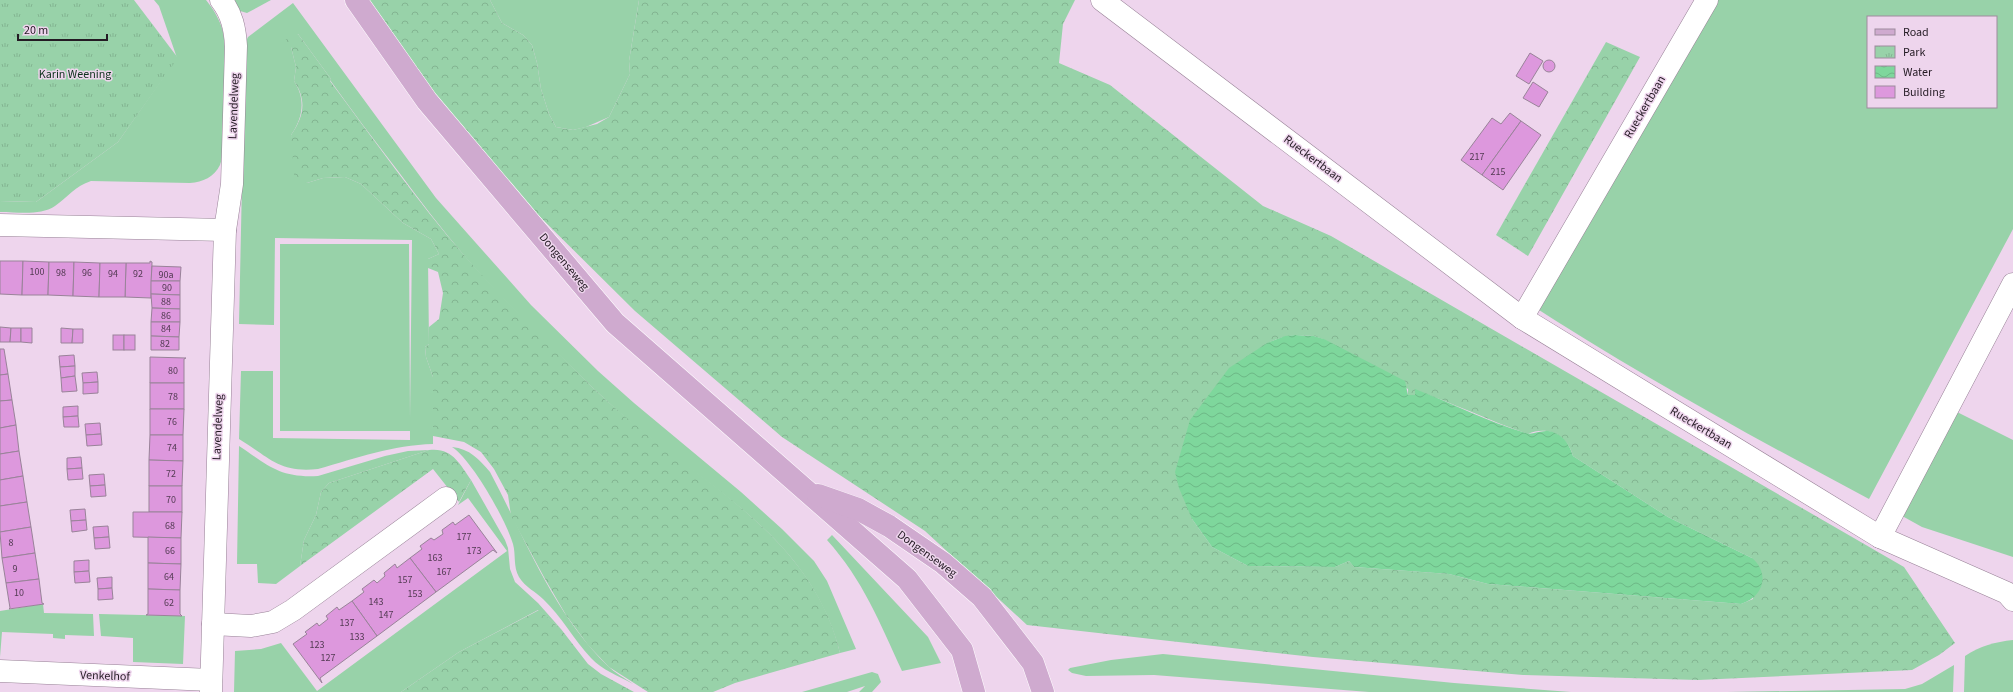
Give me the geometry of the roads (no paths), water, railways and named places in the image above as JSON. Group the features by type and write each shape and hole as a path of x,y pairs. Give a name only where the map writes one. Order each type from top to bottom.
{"main road":[{"name":"Dongenseweg","path":"356,0 427,101 615,323 907,579 962,650 974,692"},
{"name":"Dongenseweg","path":"808,492 858,509 889,526 943,562 982,597 1033,664 1043,692"}],"street":[{"name":"Lavendelweg","path":"211,686 225,230 232,184 236,46 235,29 228,10 221,0"},
{"name":"Rueckertbaan","path":"1102,0 1522,318 1880,537 2007,593 2013,600"},
{"name":"Rueckertbaan","path":"1522,318 1707,0"},
{"path":"0,225 225,230"},
{"path":"1880,537 2013,284"},
{"path":"213,624 250,626 273,622 293,610 446,498"},
{"name":"Venkelhof","path":"0,671 211,686"}],"water":[{"path":"1285,336 1314,336 1324,339 1405,381 1408,395 1415,395 1415,389 1512,429 1529,434 1542,431 1551,431 1559,435 1567,442 1573,456 1668,517 1752,558 1758,564 1761,571 1762,584 1759,590 1749,601 1741,604 1488,584 1449,574 1354,567 1349,561 1335,567 1248,566 1212,547 1192,519 1179,488 1175,472 1190,420 1229,368 1267,343"}],"park label":[{"name":"Karin Weening","path":"75,74"}]}
